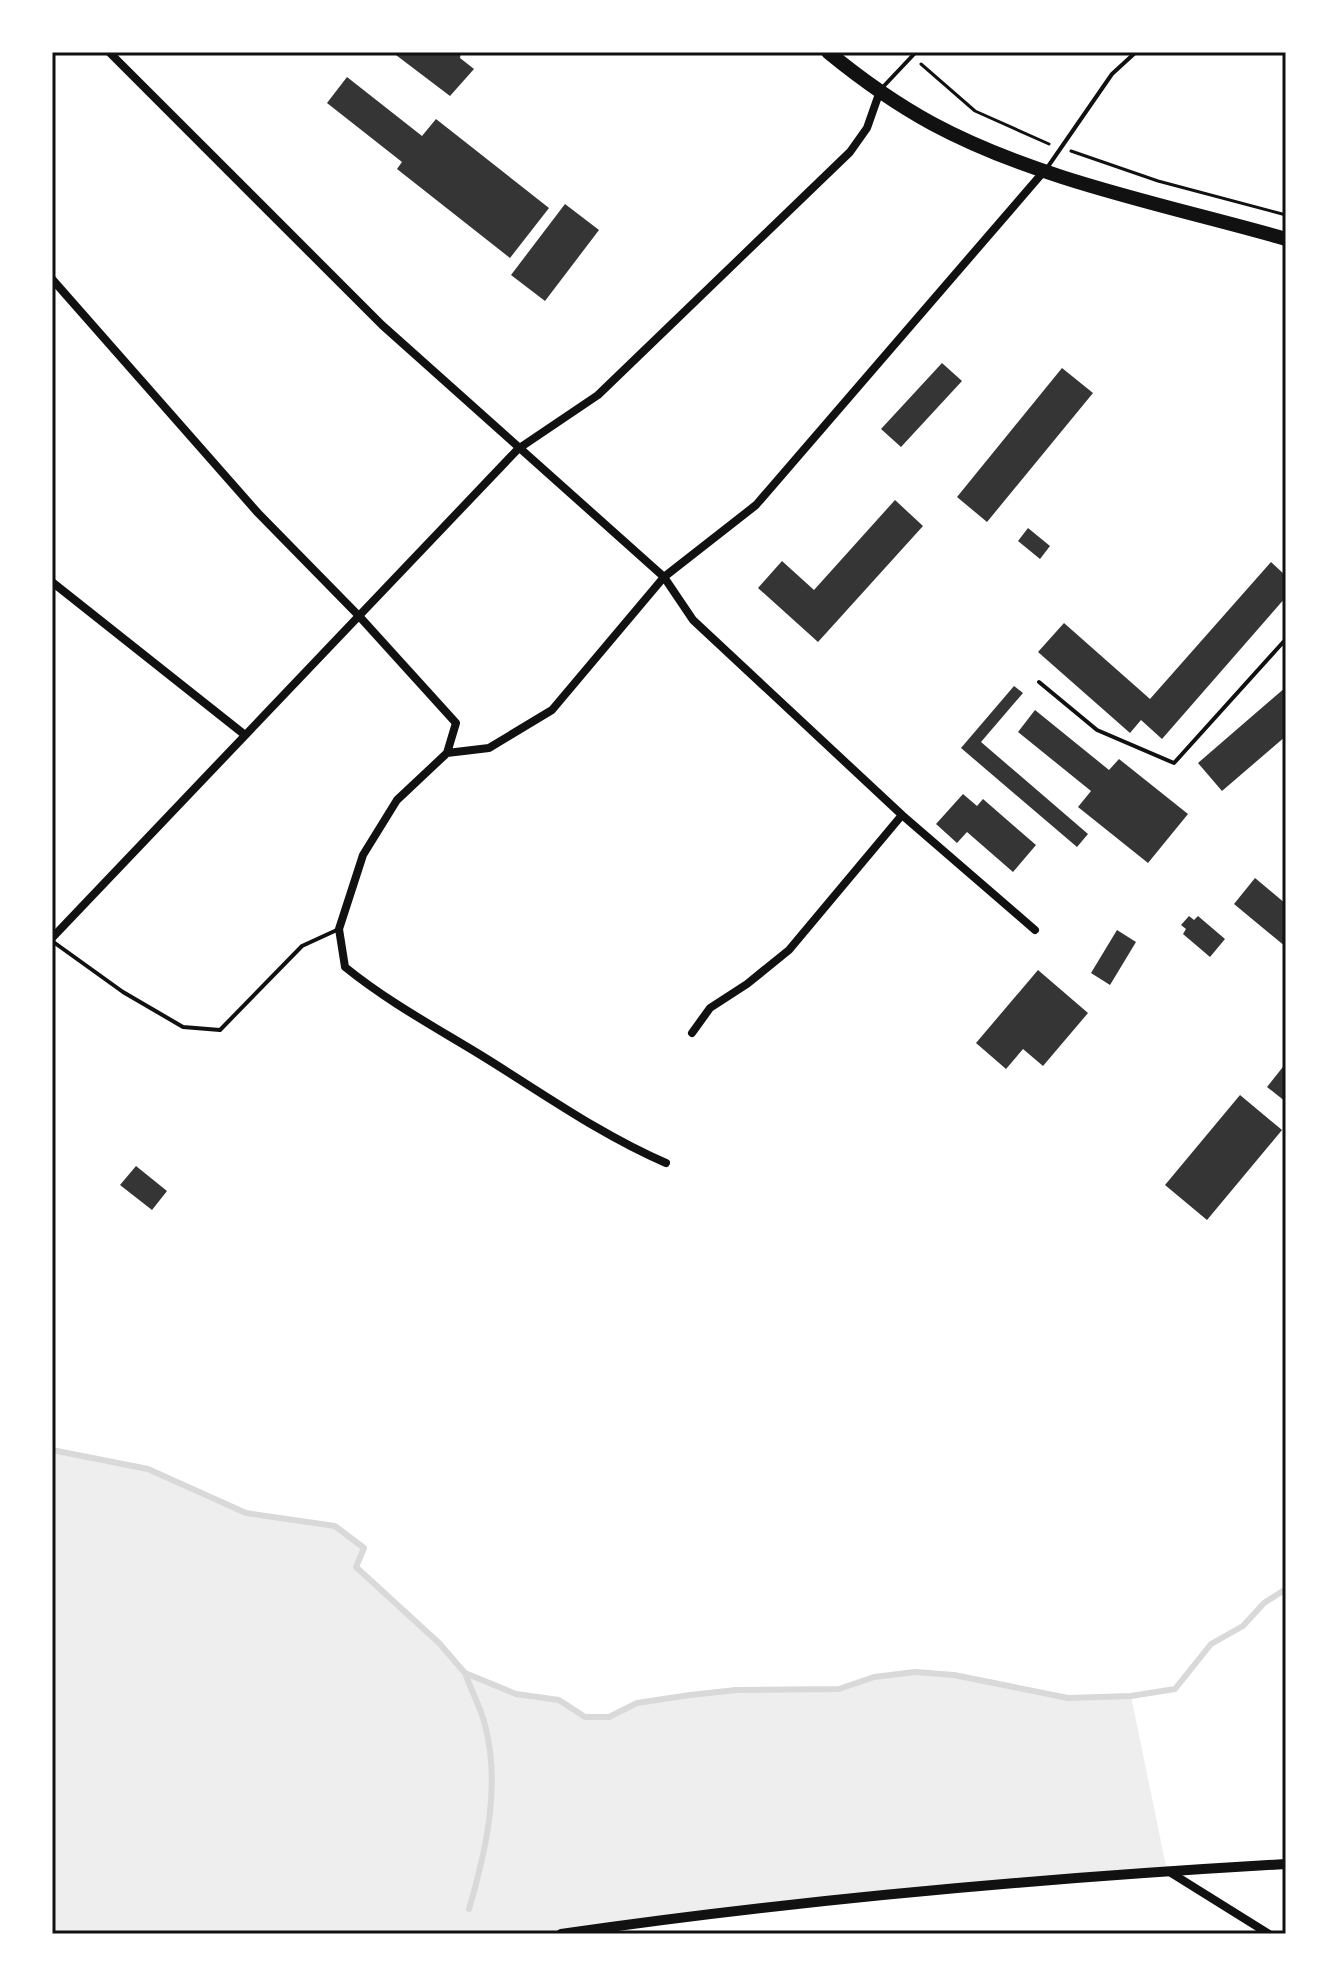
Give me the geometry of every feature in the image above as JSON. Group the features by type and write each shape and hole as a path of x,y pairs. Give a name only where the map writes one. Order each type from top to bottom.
{"highway":[{"path":"828,52 880,91 957,136 1046,170 1286,239"}],"street":[{"path":"109,52 382,325 664,577 693,620 902,815 1035,930"},
{"path":"52,940 518,449 598,395 850,152 867,128 880,91"},
{"path":"447,753 489,748 552,710 664,577 756,505 1046,170"},
{"path":"52,279 258,513 359,616 456,723 447,753 397,800 363,855 339,929 345,967 387,1001 621,1143 666,1163"},
{"path":"52,582 245,735"},
{"path":"692,1033 710,1008 747,984 789,950 902,815"},
{"path":"561,1934 695,1915 966,1885 1286,1864"},
{"path":"1167,1871 1269,1934"}],"lane":[{"path":"1046,170 1112,74 1136,52"},
{"path":"880,91 915,54"},
{"path":"1039,682 1097,730 1174,763 1286,639"},
{"path":"52,940 123,992 183,1027 220,1030 302,946 339,929"}],"path":[{"path":"915,54 930,75 975,111 1061,148 1158,181 1286,215"}],"shaded area":[{"path":"52,1450 148,1469 245,1513 335,1526 364,1548 356,1567 439,1643 465,1673 516,1694 559,1700 585,1717 609,1717 637,1703 690,1695 736,1690 839,1689 874,1677 915,1672 954,1675 1068,1698 1131,1696 1167,1871 966,1885 561,1934 52,1934"}],"building":[{"path":"392,52 461,52 460,58 474,69 450,96"},
{"path":"347,77 422,136 436,119 549,208 510,258 397,169 402,162 327,103"},
{"path":"565,204 599,230 545,301 511,275"},
{"path":"942,363 962,381 901,447 881,429"},
{"path":"1062,368 1093,393 987,522 957,497"},
{"path":"895,500 923,526 818,642 758,588 782,561 814,590"},
{"path":"1028,528 1050,546 1040,559 1018,541"},
{"path":"1271,562 1286,576 1286,597 1162,739 1141,720 1130,733 1038,652 1064,623 1150,699"},
{"path":"1014,686 1023,693 981,742 1088,834 1077,847 961,748"},
{"path":"1286,687 1286,736 1222,791 1198,763"},
{"path":"1035,710 1109,770 1119,759 1188,814 1148,863 1078,807 1091,791 1018,732"},
{"path":"963,794 977,806 983,799 1036,845 1013,872 967,832 957,843 936,824"},
{"path":"1255,878 1286,904 1286,947 1234,904"},
{"path":"1189,916 1194,920 1198,916 1225,939 1210,957 1183,934 1186,929 1181,925"},
{"path":"1117,930 1136,942 1110,985 1091,973"},
{"path":"1038,970 1088,1013 1043,1066 1023,1049 1006,1069 976,1043"},
{"path":"1286,1063 1286,1102 1267,1087"},
{"path":"1240,1095 1282,1130 1207,1220 1165,1185"},
{"path":"136,1166 167,1191 152,1210 120,1185"}],"waterway":[{"path":"52,1450 148,1469 246,1513 335,1526 364,1548 356,1567 439,1643 465,1673 516,1694 559,1700 585,1717 609,1717 637,1703 690,1695 736,1690 839,1689 874,1677 915,1672 954,1675 1068,1698 1131,1696 1175,1689 1211,1644 1243,1626 1264,1603 1286,1589"},
{"path":"465,1673 485,1725 492,1771 486,1841 469,1909"}]}
